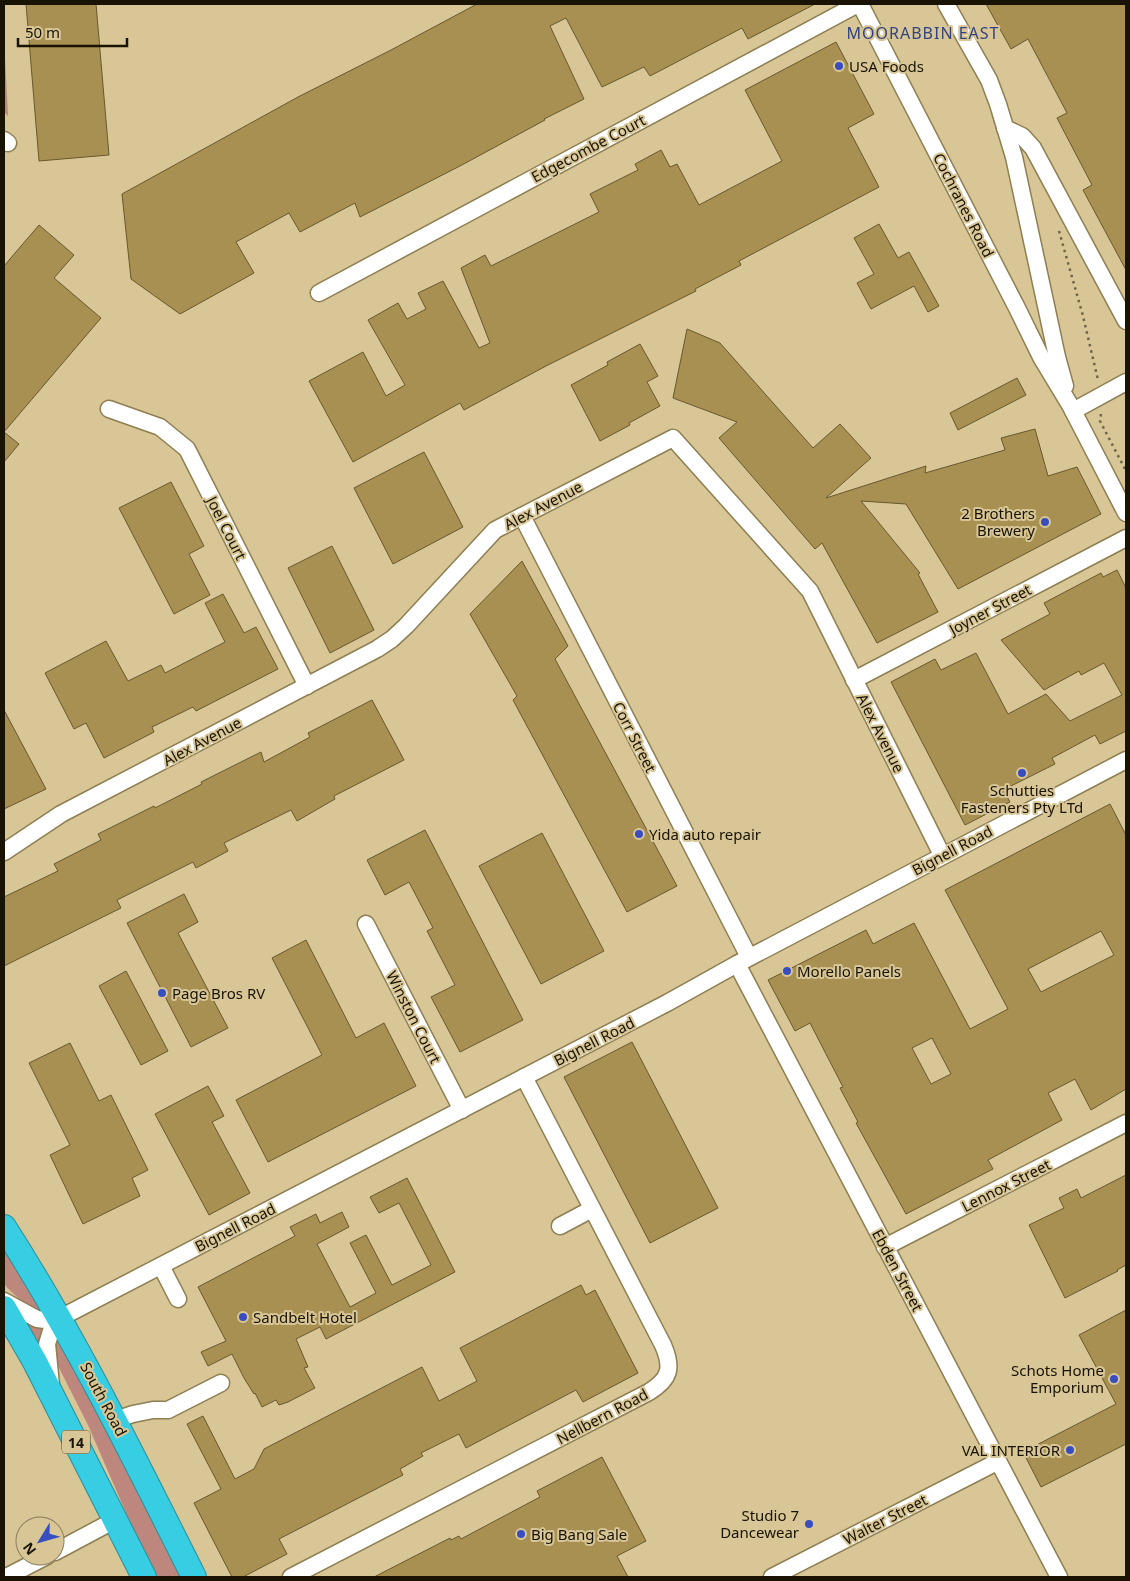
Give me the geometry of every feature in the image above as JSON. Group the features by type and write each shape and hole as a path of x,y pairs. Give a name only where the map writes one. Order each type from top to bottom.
{"highway":[{"name":"South Road","path":"4,1227 115,1420 194,1577"},
{"name":"14","path":"4,1308 11,1336 51,1392 144,1577"}],"street":[{"name":"Edgecombe Court","path":"319,293 859,4"},
{"name":"Cochranes Road","path":"859,4 1041,357 1071,408 1126,513"},
{"name":"Cochranes Road","path":"946,4 993,90 1014,157 1057,357 1071,408"},
{"path":"1005,128 1022,136 1030,144 1126,321"},
{"path":"1071,408 1103,396 1126,382"},
{"name":"Joel Court","path":"108,409 160,428 187,449 306,686"},
{"name":"Alex Avenue","path":"4,852 61,814 377,649 392,639 495,530 673,438 810,591 942,855"},
{"name":"Corr Street","path":"522,516 743,960"},
{"name":"Joyner Street","path":"854,680 1126,538"},
{"name":"Bignell Road","path":"57,1320 668,1003 743,960 1126,760"},
{"name":"Winston Court","path":"366,924 462,1110"},
{"name":"Ebden Street","path":"743,960 886,1247 1059,1577"},
{"name":"Nellbern Road","path":"291,1577 649,1392 664,1380 670,1366 666,1352 524,1078"},
{"name":"Lennox Street","path":"886,1247 1126,1124"},
{"path":"560,1226 592,1210"},
{"path":"161,1266 178,1299"},
{"path":"4,1301 37,1319 57,1320 48,1344 51,1392"},
{"path":"115,1420 153,1410 168,1410 221,1383"},
{"name":"Walter Street","path":"772,1577 998,1462"},
{"path":"65,1547 115,1520"},
{"path":"6,1577 27,1566"}],"path":[{"path":"1067,210 1058,219 1058,226 1083,316 1094,369 1103,396 1104,405 1100,419 1126,471"}],"shaded area":[{"path":"4,39 8,116 4,112"},
{"path":"4,1250 44,1311 22,1301 4,1284"},
{"path":"23,1319 45,1326 42,1330 40,1346"},
{"path":"59,1336 182,1577 154,1577 88,1425 55,1360 55,1341"}],"building":[{"path":"26,4 96,4 109,155 39,161"},
{"path":"477,4 815,4 748,39 742,28 650,76 644,67 602,87 566,18 550,26 584,99 360,217 355,203 300,232 289,213 236,242 254,273 180,314 131,279 122,194 298,97"},
{"path":"986,4 1126,4 1126,270 1083,190 1092,185 1057,118 1067,113 1028,39 1011,49"},
{"path":"836,42 874,114 848,128 879,187 739,261 741,265 695,289 696,291 546,366 464,410 460,403 353,462 309,381 363,352 386,396 405,385 368,320 398,303 407,319 426,309 418,293 443,281 479,348 490,343 461,268 485,255 491,266 599,212 590,194 638,170 635,164 661,150 670,167 677,164 699,205 782,161 745,90"},
{"path":"879,224 898,258 909,252 939,306 928,312 914,286 871,309 857,283 874,274 854,238"},
{"path":"39,225 74,255 54,278 101,318 4,432 4,266"},
{"path":"687,329 720,343 813,448 840,424 871,458 826,498 926,466 925,473 1005,450 1001,438 1035,429 1048,476 1077,467 1101,514 958,589 906,504 861,501 920,573 918,574 938,612 877,643 822,543 815,549 719,438 737,422 673,398"},
{"path":"640,344 658,376 647,382 660,406 600,441 571,385 608,365 607,362"},
{"path":"1017,378 1026,395 958,430 950,413"},
{"path":"4,432 19,444 4,462"},
{"path":"424,452 463,527 393,564 354,488"},
{"path":"171,482 204,546 189,554 210,595 174,614 119,508"},
{"path":"332,546 374,630 330,653 288,568"},
{"path":"522,561 568,646 555,659 677,886 627,912 513,700 517,696 470,614"},
{"path":"1117,570 1126,588 1126,731 1100,744 1095,735 1052,758 1055,764 1003,790 1010,802 965,825 891,682 935,659 941,670 976,653 1008,714 1046,694 1070,721 1122,695 1104,663 1081,675 1079,671 1044,690 1001,640 1050,614 1044,603 1101,573 1103,577"},
{"path":"223,594 244,633 256,627 278,669 196,711 193,707 152,727 154,732 104,758 86,723 74,729 45,673 106,641 128,681 161,665 165,673 225,642 205,603"},
{"path":"372,700 404,760 334,796 335,799 297,821 291,810 224,843 228,851 196,868 193,862 117,900 121,908 4,966 4,897 58,871 54,864 101,840 98,834 154,806 155,808 202,784 201,782 261,752 264,762 310,737 308,733"},
{"path":"4,710 46,789 4,809"},
{"path":"1110,804 1126,835 1126,1089 1091,1110 1075,1079 1048,1093 1062,1120 988,1160 993,1169 906,1214 856,1123 858,1122 840,1088 843,1087 810,1023 795,1031 768,980 866,930 873,944 914,923 970,1029 1008,1009 945,890","holes":["1101,931 1114,955 1041,992 1028,969","932,1038 951,1074 931,1084 912,1048"]},
{"path":"425,830 523,1020 460,1052 431,997 455,985 427,931 433,928 409,882 385,895 367,860"},
{"path":"542,833 604,951 541,984 479,866"},
{"path":"184,894 198,922 178,933 228,1028 191,1047 127,923"},
{"path":"306,940 356,1038 384,1023 416,1086 268,1162 236,1100 322,1055 272,958"},
{"path":"126,971 168,1051 141,1065 99,986"},
{"path":"632,1042 718,1208 650,1243 564,1077"},
{"path":"70,1043 99,1101 111,1095 148,1170 132,1178 140,1196 83,1224 50,1155 70,1145 29,1063"},
{"path":"208,1086 224,1116 212,1122 250,1193 209,1215 155,1114"},
{"path":"1126,1175 1126,1265 1065,1298 1029,1225 1064,1208 1059,1198 1077,1189 1081,1198"},
{"path":"407,1178 455,1272 326,1339 320,1327 296,1339 308,1367 304,1368 315,1388 288,1402 279,1405 276,1400 262,1407 232,1354 208,1366 201,1352 226,1341 198,1287 295,1236 290,1227 316,1214 320,1223 342,1212 349,1227 317,1244 350,1307 376,1293 350,1243 366,1235 392,1285 431,1265 399,1203 379,1213 370,1197"},
{"path":"581,1285 586,1295 595,1290 638,1373 583,1402 576,1390 466,1448 459,1434 421,1453 423,1456 400,1469 403,1475 279,1539 287,1554 243,1577 232,1577 194,1503 221,1489 187,1424 203,1416 235,1479 254,1469 264,1449 422,1367 439,1401 477,1381 460,1348"},
{"path":"1126,1310 1126,1444 1041,1487 1023,1452 1116,1404 1079,1335"},
{"path":"602,1457 646,1541 617,1556 628,1577 374,1577 450,1538 451,1540 459,1536 461,1539 540,1497 537,1491"}],"place":[{"name":"USA Foods","path":"839,66"},
{"name":"2 Brothers Brewery","path":"1045,522"},
{"name":"Schutties Fasteners Pty LTd","path":"1022,773"},
{"name":"Yida auto repair","path":"639,834"},
{"name":"Morello Panels","path":"787,971"},
{"name":"Page Bros RV","path":"162,993"},
{"name":"Sandbelt Hotel","path":"243,1317"},
{"name":"Schots Home Emporium","path":"1114,1379"},
{"name":"VAL INTERIOR","path":"1070,1450"},
{"name":"Studio 7 Dancewear","path":"809,1524"},
{"name":"Big Bang Sale","path":"521,1534"}],"district":[{"name":"MOORABBIN EAST","path":"923,33"}]}
